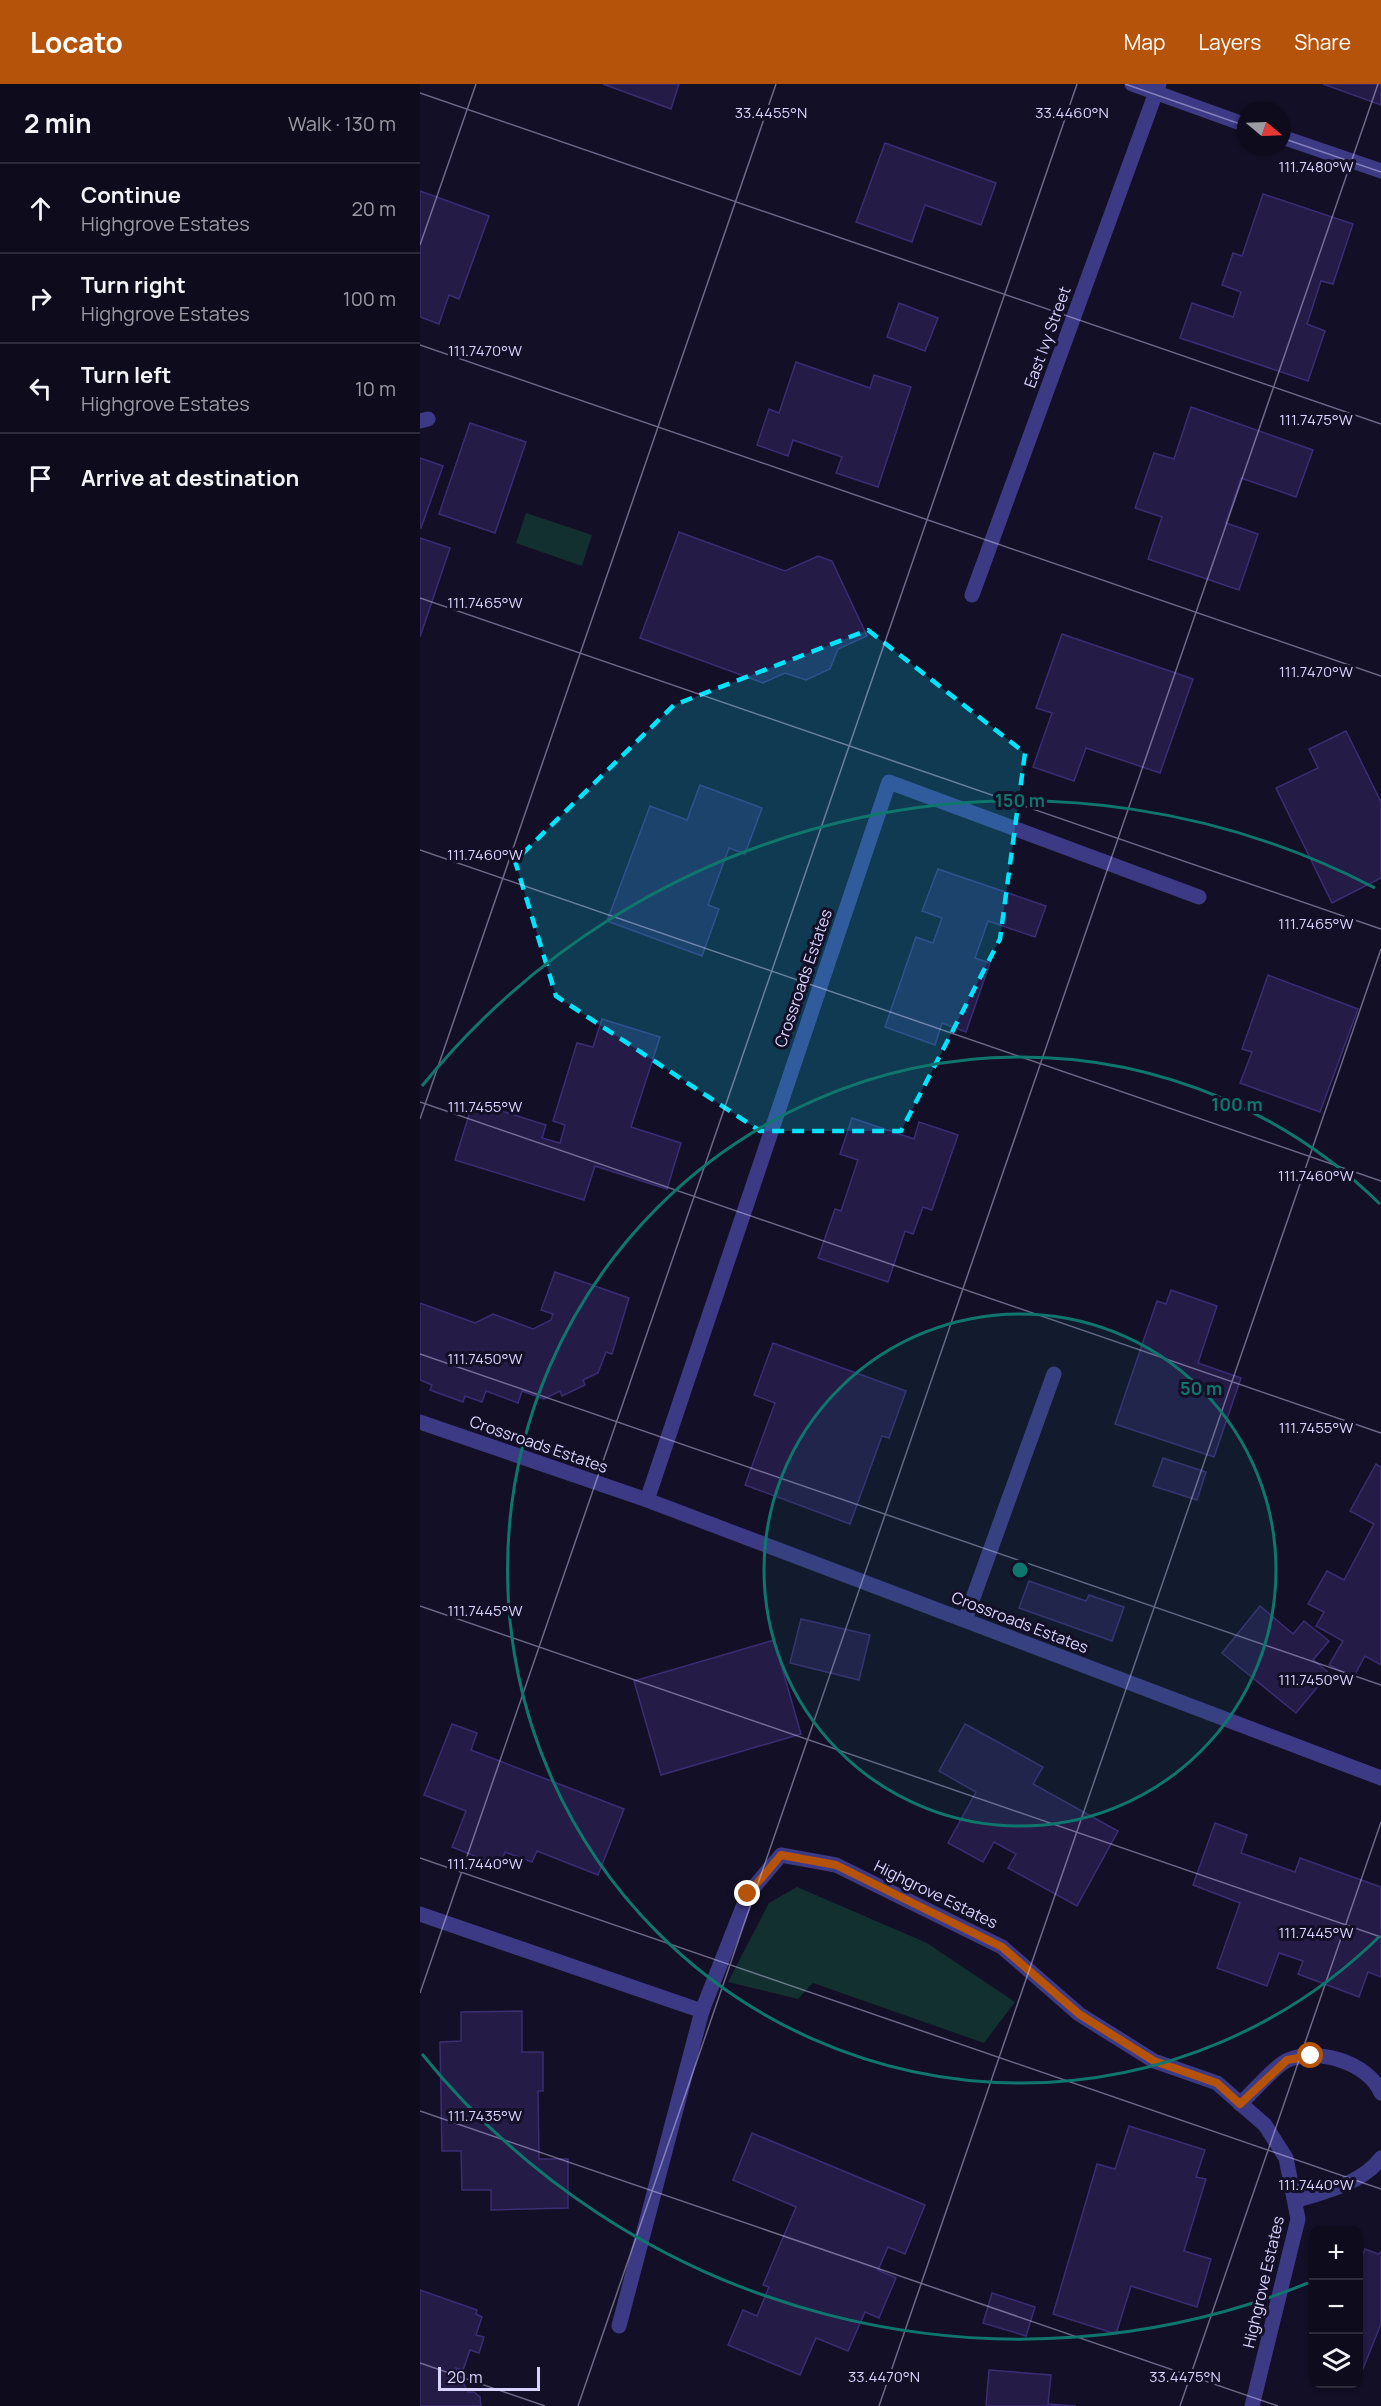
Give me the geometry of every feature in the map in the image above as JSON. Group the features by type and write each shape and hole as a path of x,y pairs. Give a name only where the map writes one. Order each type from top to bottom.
{"street":[{"path":"1132,84 1158,88 1237,121"},
{"name":"East Ivy Street","path":"972,595 1158,88"},
{"path":"1291,140 1381,171"},
{"name":"Crossroads Estates","path":"647,1500 888,782 1199,897"},
{"path":"965,1620 1054,1374"},
{"name":"Crossroads Estates","path":"420,1422 647,1500 1381,1778"},
{"name":"Highgrove Estates","path":"619,2326 702,2011 748,1894 781,1855 836,1865 1002,1947 1079,2014 1154,2061 1217,2083 1265,2125 1286,2158 1298,2219 1252,2406"},
{"path":"420,1914 702,2011"},
{"path":"1240,2104 1287,2060 1311,2056 1334,2059 1360,2068 1381,2093"},
{"name":"Highgrove Estates","path":"1295,2201 1343,2185 1370,2172 1381,2158"}],"highlighted area":[{"path":"868,630 1025,753 1000,939 901,1131 760,1131 556,996 515,861 674,705"}],"green space":[{"path":"526,513 592,535 582,566 516,543"},
{"path":"797,1887 927,1943 1015,2002 984,2043 813,1983 798,1999 728,1982 769,1903"}],"building":[{"path":"603,84 679,84 671,109"},
{"path":"1323,84 1381,84 1381,105"},
{"path":"885,143 996,183 981,225 925,205 912,242 856,222"},
{"path":"420,191 489,216 459,299 449,295 439,324 420,317"},
{"path":"1263,194 1353,224 1333,284 1321,281 1307,324 1325,331 1308,381 1180,338 1192,303 1233,317 1241,292 1222,285 1233,253 1242,256"},
{"path":"899,303 938,318 925,351 887,337"},
{"path":"796,362 870,388 874,375 911,387 878,487 836,473 842,457 793,440 788,456 757,445 769,409 779,413"},
{"path":"1191,407 1313,450 1296,497 1241,478 1226,523 1258,534 1239,590 1148,559 1162,517 1135,508 1154,453 1174,459"},
{"path":"470,423 526,442 495,533 439,514"},
{"path":"420,458 443,466 421,528 420,528"},
{"path":"679,532 785,571 818,556 832,561 867,636 838,649 830,669 806,680 785,673 763,683 640,638"},
{"path":"420,538 450,548 420,637"},
{"path":"1062,634 1193,679 1160,773 1086,748 1074,781 1033,767 1052,713 1036,708"},
{"path":"1346,731 1381,802 1381,878 1332,903 1276,788 1318,768 1309,749"},
{"path":"700,785 762,808 745,854 729,848 708,905 719,909 702,956 607,921 650,806 687,820"},
{"path":"938,869 1046,906 1035,937 988,921 975,958 990,963 966,1032 942,1023 935,1045 885,1027 916,937 933,943 942,918 922,911"},
{"path":"1268,975 1358,1009 1320,1112 1240,1083 1252,1052 1242,1049"},
{"path":"602,1019 660,1037 631,1127 681,1143 667,1189 595,1166 584,1200 455,1160 473,1102 546,1125 542,1138 560,1143 565,1125 553,1121 577,1043 593,1047"},
{"path":"852,1118 914,1139 919,1122 958,1135 932,1210 923,1207 913,1234 905,1231 888,1282 818,1258 835,1209 841,1211 858,1160 840,1154"},
{"path":"555,1272 629,1298 612,1354 606,1352 598,1373 583,1380 585,1385 562,1396 560,1391 544,1399 522,1391 518,1403 486,1391 482,1402 465,1396 463,1402 430,1390 432,1385 420,1380 420,1303 475,1323 493,1314 533,1329 551,1320 553,1314 541,1310"},
{"path":"1171,1290 1217,1306 1198,1363 1241,1378 1214,1457 1115,1424 1157,1301 1166,1304"},
{"path":"773,1343 906,1391 889,1438 882,1436 850,1524 745,1485 775,1403 754,1395"},
{"path":"1163,1458 1206,1472 1197,1500 1153,1486"},
{"path":"1376,1464 1381,1467 1381,1665 1365,1656 1353,1678 1329,1665 1343,1641 1316,1626 1324,1612 1308,1604 1327,1571 1344,1580 1374,1524 1350,1511"},
{"path":"1029,1581 1086,1601 1089,1595 1124,1607 1112,1641 1019,1608"},
{"path":"1260,1606 1293,1634 1304,1621 1329,1641 1313,1660 1329,1673 1296,1713 1222,1653"},
{"path":"801,1619 870,1635 859,1680 790,1663"},
{"path":"774,1640 801,1734 661,1775 634,1681"},
{"path":"452,1724 477,1733 471,1750 624,1809 598,1875 537,1851 532,1862 505,1852 500,1866 452,1847 466,1811 424,1795"},
{"path":"965,1724 1043,1767 1033,1784 1118,1831 1077,1906 1008,1868 1016,1854 994,1842 983,1862 948,1843 976,1792 939,1771"},
{"path":"1215,1823 1247,1835 1241,1853 1295,1872 1300,1858 1381,1887 1381,1977 1368,1972 1359,1997 1298,1974 1303,1961 1279,1953 1267,1986 1217,1968 1240,1903 1193,1885"},
{"path":"522,2011 522,2052 543,2052 543,2091 538,2091 539,2159 568,2159 568,2208 491,2210 491,2190 462,2190 461,2151 442,2151 440,2042 461,2041 461,2012"},
{"path":"1129,2126 1205,2150 1196,2177 1206,2179 1184,2251 1211,2259 1197,2307 1131,2286 1116,2334 1053,2314 1097,2164 1115,2169"},
{"path":"752,2133 925,2205 905,2254 888,2247 878,2270 896,2278 879,2318 865,2312 848,2351 816,2338 800,2375 728,2345 743,2310 757,2316 769,2287 763,2285 796,2207 733,2180"},
{"path":"1365,2249 1378,2254 1381,2252 1381,2324 1363,2369 1363,2280"},
{"path":"420,2290 477,2310 476,2314 482,2317 476,2335 484,2337 479,2353 470,2350 463,2370 456,2368 468,2392 474,2392 480,2397 481,2406 420,2406"},
{"path":"992,2293 1035,2307 1026,2336 983,2323"},
{"path":"989,2370 1051,2375 1048,2404 1076,2406 986,2406"}],"route":[{"path":"748,1894 781,1855 836,1865 1002,1947 1079,2014 1154,2061 1217,2083 1240,2104 1287,2060 1311,2056"}]}
